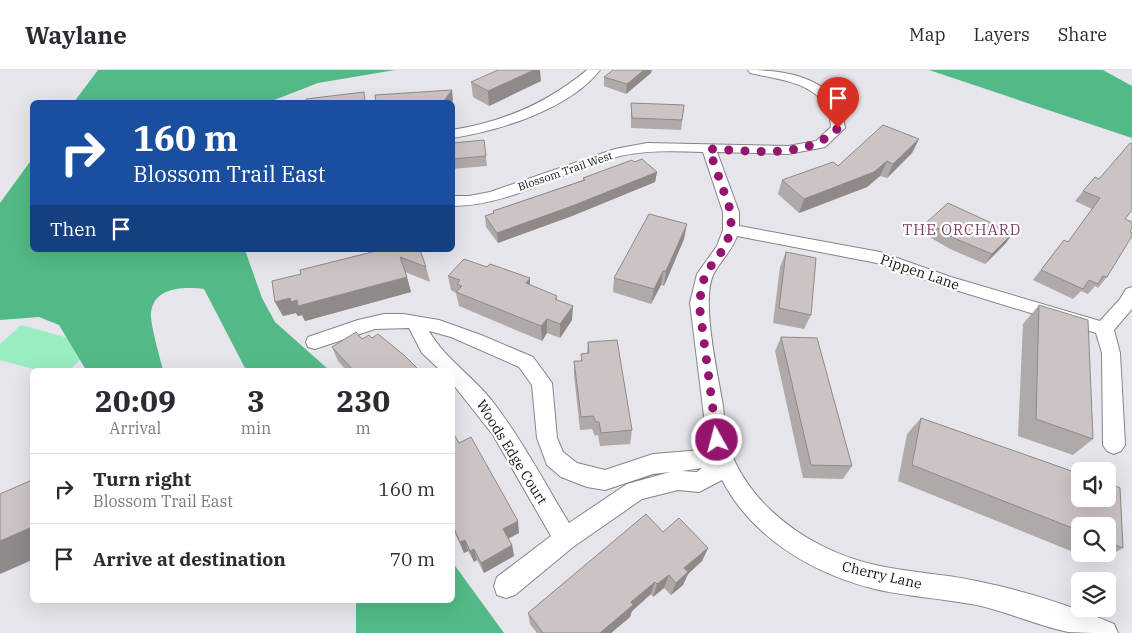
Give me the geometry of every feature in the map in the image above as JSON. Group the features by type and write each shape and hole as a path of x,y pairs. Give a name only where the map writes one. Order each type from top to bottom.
{"street":[{"path":"455,134 488,128 538,110 557,100 594,70"},
{"name":"Blossom Trail West","path":"455,201 469,201 492,196 615,153 647,147 788,150 820,144 838,128 840,117 828,95 798,81 754,70"},
{"name":"Cherry Lane","path":"709,149 731,212 731,230 725,247 705,274 699,303 717,440 726,466 739,490 791,542 844,569 880,578 981,594 1086,625 1105,633"},
{"name":"Pippen Lane","path":"731,230 880,258 945,281 1104,329"},
{"path":"1114,445 1111,353 1104,329 1127,303 1132,293"},
{"path":"315,342 346,331 385,321 415,322 448,329 526,362 542,383 547,438 555,458 569,470 587,477 605,480 653,464 702,458 726,466"},
{"name":"Woods Edge Court","path":"415,322 429,348 450,368"},
{"name":"Woods Edge Court","path":"455,373 483,400 565,540"},
{"path":"506,586 565,540 636,491 678,480 700,482 726,466"}],"green space":[{"path":"98,70 395,70 318,83 274,100 76,100"},
{"path":"929,70 1103,70 1132,86 1132,138"},
{"path":"30,162 30,252 246,252 262,298 275,322 327,368 245,368 204,289 188,288 164,293 153,304 151,313 152,325 163,368 85,368 59,325 39,317 0,320 0,203"},
{"path":"21,325 94,345 72,368 30,368 0,360 0,344"},
{"path":"455,566 504,633 356,633 356,603 455,603"}],"building":[{"path":"498,70 534,70 488,91 471,82"},
{"path":"613,70 644,70 627,84 604,77"},
{"path":"452,90 444,100 376,100 375,95"},
{"path":"364,92 365,100 306,100"},
{"path":"631,103 684,105 682,120 632,118"},
{"path":"883,125 919,139 893,164 887,161 874,172 804,199 782,180 833,162 838,166"},
{"path":"484,140 486,156 455,159 455,143"},
{"path":"1130,143 1132,144 1132,210 1125,219 1132,222 1130,232 1132,236 1107,277 1103,276 1098,284 1089,280 1083,289 1041,270 1064,240 1068,242 1100,198 1083,191 1095,177 1099,179"},
{"path":"642,159 657,172 572,206 497,233 485,216 494,213 493,211 585,180 583,178 632,160 634,162"},
{"path":"948,203 1013,233 992,254 956,239 927,222"},
{"path":"649,214 687,224 666,271 663,271 654,289 614,278"},
{"path":"372,252 421,252 426,267 400,257 407,277 298,306 297,300 291,302 290,298 275,302 272,281 301,274 300,270"},
{"path":"786,252 816,258 811,315 779,308"},
{"path":"464,259 487,267 490,264 530,278 526,283 557,296 555,299 573,306 560,324 547,319 541,326 456,292 462,286 457,284 460,280 448,276"},
{"path":"1039,305 1088,320 1093,439 1036,419"},
{"path":"356,332 362,339 369,335 372,338 378,334 417,368 351,368 332,347"},
{"path":"781,337 817,338 852,466 811,465"},
{"path":"617,340 632,430 601,433 599,422 596,422 593,416 581,417 574,361 582,361 581,354 589,353 588,342"},
{"path":"921,418 1071,471 1071,507 1116,507 1116,486 1120,488 1123,548 1116,545 1116,517 1071,517 1071,527 912,465"},
{"path":"455,436 459,443 471,437 518,521 503,529 512,545 481,563 474,549 470,551 465,540 460,542 455,531"},
{"path":"30,481 30,528 0,541 0,494"},
{"path":"646,514 663,532 679,518 708,548 684,568 688,572 676,583 669,575 657,584 655,582 631,602 633,605 600,633 543,633 528,613"}],"district":[{"name":"THE ORCHARD","path":"962,230"}],"route":[{"path":"717,440 699,303 705,274 725,247 731,230 731,212 709,149 788,150 804,148 820,144 832,136 838,128"}]}
